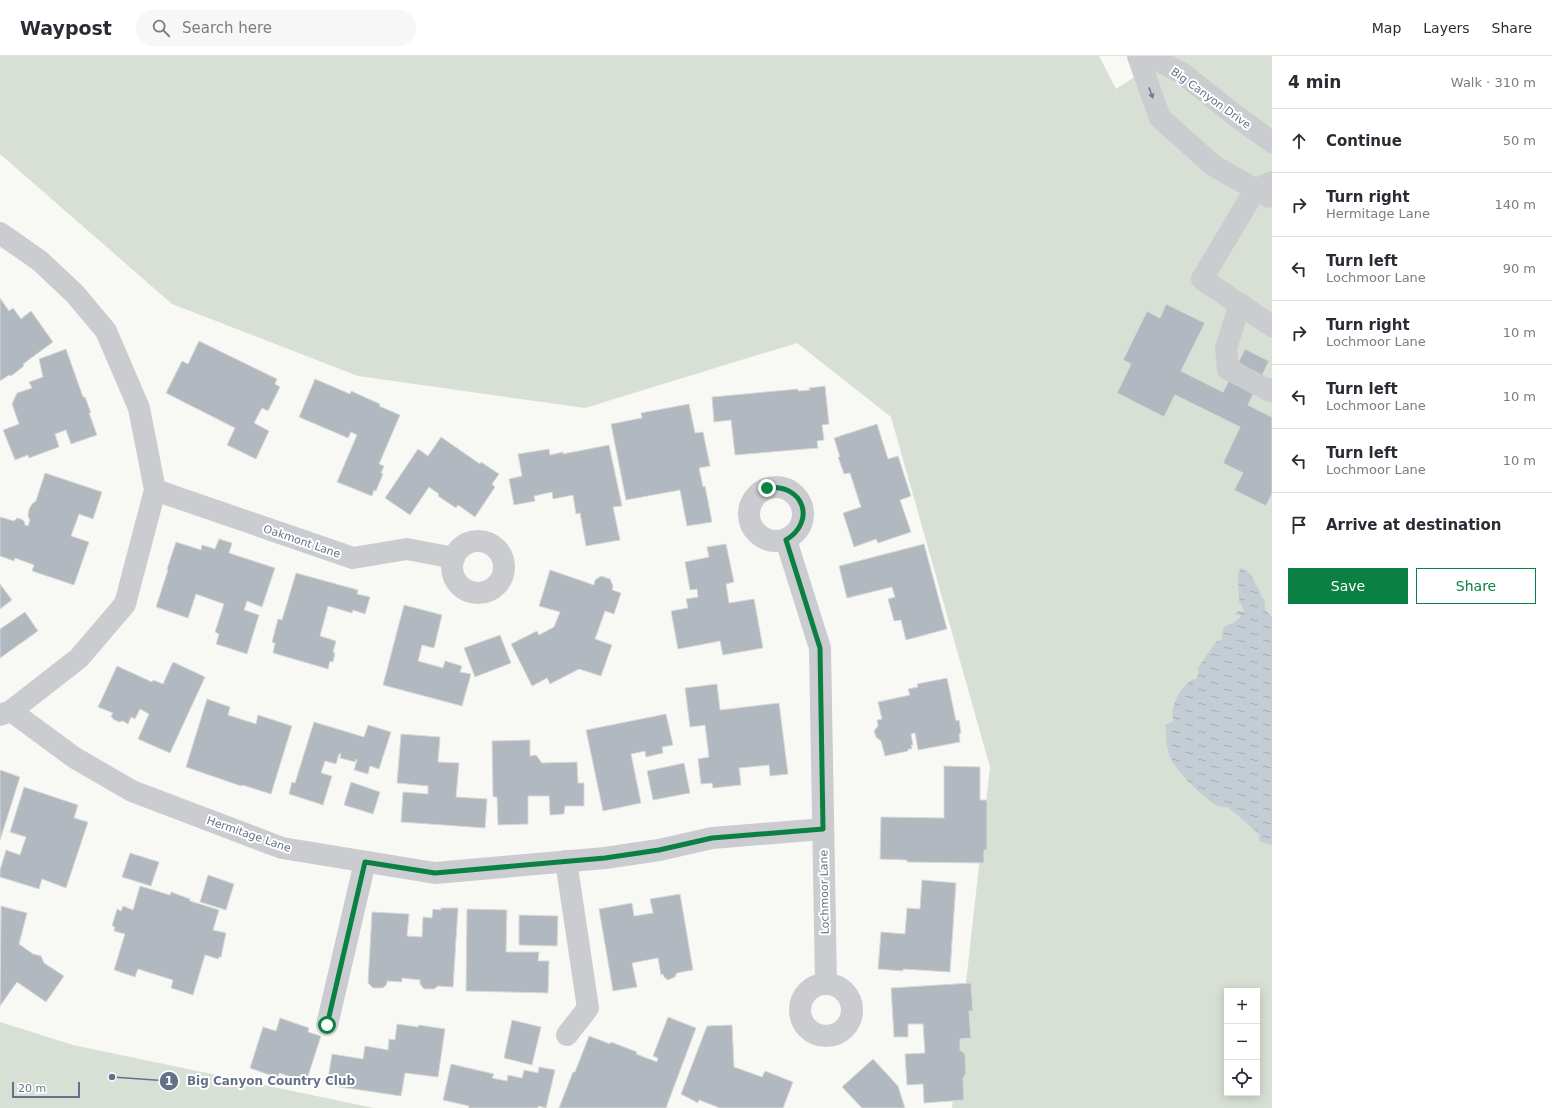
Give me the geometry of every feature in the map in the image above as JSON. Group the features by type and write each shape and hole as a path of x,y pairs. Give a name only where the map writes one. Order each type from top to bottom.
{"street":[{"path":"1138,56 1160,118 1214,166 1266,190 1202,279 1272,326"},
{"name":"Big Canyon Drive","path":"1149,56 1182,73 1236,116 1272,142"},
{"path":"0,233 40,261 75,294 106,331 139,408 155,490 125,604 79,658 6,713"},
{"path":"1240,304 1226,348 1228,369 1270,391 1272,389"},
{"name":"Oakmont Lane","path":"155,490 353,558 407,549 454,558"},
{"name":"Lochmoor Lane","path":"786,540 820,648 826,984"},
{"name":"Hermitage Lane","path":"6,713 75,758 132,792 282,848 435,873 605,858 659,850 712,838 823,829"},
{"path":"566,861 588,1008 567,1035"},
{"path":"327,1025 365,862"}],"shaded area":[{"path":"0,56 1099,56 1116,89 1167,56 1272,56 1272,1108 952,1108 990,767 891,417 797,343 585,408 358,376 172,304 0,154"},
{"path":"0,1022 73,1045 374,1108 0,1108"}],"water":[{"path":"1241,568 1247,570 1251,575 1265,602 1265,610 1272,617 1272,845 1259,841 1260,835 1238,815 1226,807 1221,807 1214,804 1199,792 1183,776 1172,761 1167,744 1166,725 1173,721 1173,708 1178,695 1184,686 1196,679 1199,672 1197,669 1216,642 1222,639 1224,627 1235,622 1241,616 1235,614 1238,611 1244,612 1242,605 1239,602 1238,573"}],"building":[{"path":"0,298 9,311 13,308 21,319 31,311 53,342 23,364 24,366 11,376 9,375 0,381"},
{"path":"1166,304 1205,323 1181,371 1223,392 1245,349 1269,361 1248,405 1272,417 1272,494 1266,506 1234,490 1243,473 1223,463 1240,427 1175,395 1164,417 1117,393 1131,364 1123,360 1147,311 1160,318"},
{"path":"199,341 277,379 275,384 280,387 268,411 262,408 254,423 269,431 256,459 227,445 235,428 166,393 182,361 188,364"},
{"path":"66,349 83,397 85,397 91,413 89,413 97,435 71,444 66,430 55,434 59,447 29,458 28,455 15,460 3,430 19,424 12,404 17,393 32,388 29,382 43,377 39,359"},
{"path":"315,379 350,394 351,391 400,415 379,464 384,466 381,473 383,474 376,491 374,490 372,496 337,482 357,435 351,432 348,438 299,417"},
{"path":"825,386 829,424 822,425 824,440 817,441 818,448 735,455 731,420 714,422 712,397 798,389 798,391 810,390 809,388"},
{"path":"689,404 695,433 703,432 710,466 699,468 703,487 705,486 712,522 687,526 680,490 626,500 611,424 642,418 641,413"},
{"path":"877,424 888,459 898,456 911,496 900,500 911,532 878,543 876,539 854,547 843,513 861,507 850,473 844,474 838,457 840,457 834,438"},
{"path":"441,437 480,464 481,462 499,474 492,484 495,487 475,517 458,505 456,508 438,496 439,494 429,487 410,515 385,498 418,449 428,456"},
{"path":"609,445 622,506 613,507 620,540 586,546 580,513 576,514 573,495 553,499 552,492 534,496 535,501 514,505 509,479 522,476 518,454 549,449 550,455 563,452 563,454"},
{"path":"45,473 102,492 93,519 79,514 71,536 89,542 74,585 32,571 34,565 15,558 14,561 0,556 0,517 14,521 17,518 21,519 24,521 25,525 28,526 30,520 28,516 29,509 36,501"},
{"path":"219,539 232,543 229,553 275,568 262,607 247,601 244,610 259,615 247,654 216,644 219,634 215,632 224,604 196,594 188,618 156,607 176,542 201,550 202,545 215,549"},
{"path":"726,544 734,582 726,584 729,603 754,599 763,648 723,655 720,641 678,649 671,611 688,608 686,599 698,597 697,589 690,590 685,562 709,557 707,547"},
{"path":"924,544 947,629 906,640 901,620 894,621 888,599 895,597 892,587 847,598 839,566"},
{"path":"550,570 594,585 595,580 601,576 610,579 613,586 612,590 621,593 614,614 605,611 595,639 612,645 601,676 579,669 550,684 547,678 532,686 511,644 537,631 539,635 554,627 560,612 539,606"},
{"path":"296,573 358,590 357,594 370,597 365,614 353,610 352,613 328,606 320,636 336,641 333,652 335,653 333,662 330,661 328,669 273,653 275,643 272,642 278,619 282,620"},
{"path":"0,584 12,600 0,609"},
{"path":"404,605 442,615 434,648 422,645 418,661 443,668 445,661 462,666 460,672 471,674 462,706 383,685"},
{"path":"25,612 38,631 0,658 0,629"},
{"path":"500,635 511,663 475,677 464,648"},
{"path":"173,662 205,677 170,753 138,739 149,714 140,709 135,719 131,717 128,724 123,721 119,722 113,719 111,716 113,713 98,707 117,666 152,682 153,680 163,684"},
{"path":"947,678 956,721 959,720 961,733 959,734 960,742 918,750 915,733 911,734 913,745 911,745 912,749 885,756 881,741 876,737 874,731 878,726 877,720 882,719 878,702 910,695 908,689 918,687 917,684"},
{"path":"717,684 720,710 779,703 788,774 770,776 769,765 739,768 741,785 713,788 712,783 701,784 698,759 709,757 705,725 690,727 685,688"},
{"path":"207,699 230,707 228,715 256,724 258,715 292,726 271,794 242,785 241,786 186,767"},
{"path":"666,714 673,745 662,747 663,753 646,757 645,751 631,754 641,803 603,811 586,730"},
{"path":"314,722 364,737 368,725 391,732 379,769 370,766 368,774 354,770 357,760 356,759 355,762 340,758 341,754 339,754 336,764 325,761 321,773 332,776 323,805 289,794 292,782 295,783"},
{"path":"401,734 440,737 438,762 459,763 456,797 487,799 485,828 401,822 403,792 428,794 428,786 397,783"},
{"path":"530,740 530,756 536,755 542,763 577,762 578,783 584,783 584,806 565,806 564,814 550,815 549,796 528,796 528,824 498,825 497,797 493,797 492,741"},
{"path":"684,763 690,793 653,800 647,771"},
{"path":"944,766 980,767 980,800 987,800 987,850 984,850 984,863 907,862 907,860 880,859 881,817 944,818"},
{"path":"0,770 20,777 0,840"},
{"path":"351,782 380,792 373,814 344,805"},
{"path":"24,787 78,805 74,818 88,822 66,888 42,879 39,889 0,877 0,870 6,850 20,855 26,837 10,832"},
{"path":"130,853 159,862 151,886 122,877"},
{"path":"208,875 234,884 226,910 200,902"},
{"path":"922,880 956,883 950,972 878,969 881,932 905,934 907,908 920,909"},
{"path":"140,886 170,895 171,892 190,899 190,901 219,910 213,930 226,933 221,957 218,959 205,955 193,995 171,988 173,980 138,969 135,977 114,970 125,934 114,931 115,927 112,926 117,909 121,911 123,906 133,910"},
{"path":"680,894 693,970 677,973 675,977 668,980 663,974 661,975 658,958 632,963 637,987 613,991 599,909 632,903 634,916 653,913 650,899"},
{"path":"1,906 27,913 19,944 33,954 41,956 44,963 64,976 46,1002 17,982 0,1006"},
{"path":"441,908 458,908 453,987 438,986 434,989 424,989 420,984 420,980 402,978 402,982 387,981 387,984 383,988 373,988 368,983 372,912 409,914 407,936 422,937 423,917 432,918 433,909 441,910"},
{"path":"467,909 507,910 506,952 539,952 538,961 549,961 548,993 466,991"},
{"path":"519,915 558,916 557,946 519,945"},
{"path":"971,983 973,1011 969,1011 971,1038 960,1039 960,1050 965,1054 966,1073 963,1078 964,1100 924,1103 923,1084 907,1085 905,1054 925,1053 923,1024 908,1024 908,1037 894,1037 891,988"},
{"path":"668,1017 696,1028 666,1108 559,1108 589,1036 610,1044 611,1042 657,1062 658,1058 653,1056"},
{"path":"280,1018 309,1028 308,1032 321,1036 306,1082 279,1073 278,1078 250,1068 263,1027 276,1031"},
{"path":"512,1020 541,1027 532,1065 504,1058"},
{"path":"397,1024 418,1027 419,1025 445,1029 438,1077 405,1073 401,1096 327,1085 332,1054 363,1059 365,1046 388,1050 389,1039 395,1040"},
{"path":"732,1025 734,1067 762,1077 765,1071 793,1082 783,1108 720,1108 699,1100 698,1103 681,1094 707,1026"},
{"path":"873,1059 898,1086 905,1108 862,1108 842,1087"},
{"path":"451,1064 494,1074 492,1078 507,1081 508,1075 522,1078 524,1070 538,1073 539,1067 555,1070 546,1108 538,1106 538,1108 468,1108 469,1106 443,1100"}],"place":[{"name":"Big Canyon Country Club","path":"112,1077"}],"route":[{"path":"327,1025 365,862 435,873 605,858 659,850 712,838 823,829 820,648 786,540 795,534 801,526 804,515 802,505 796,495 788,489 777,486 767,488"}]}
